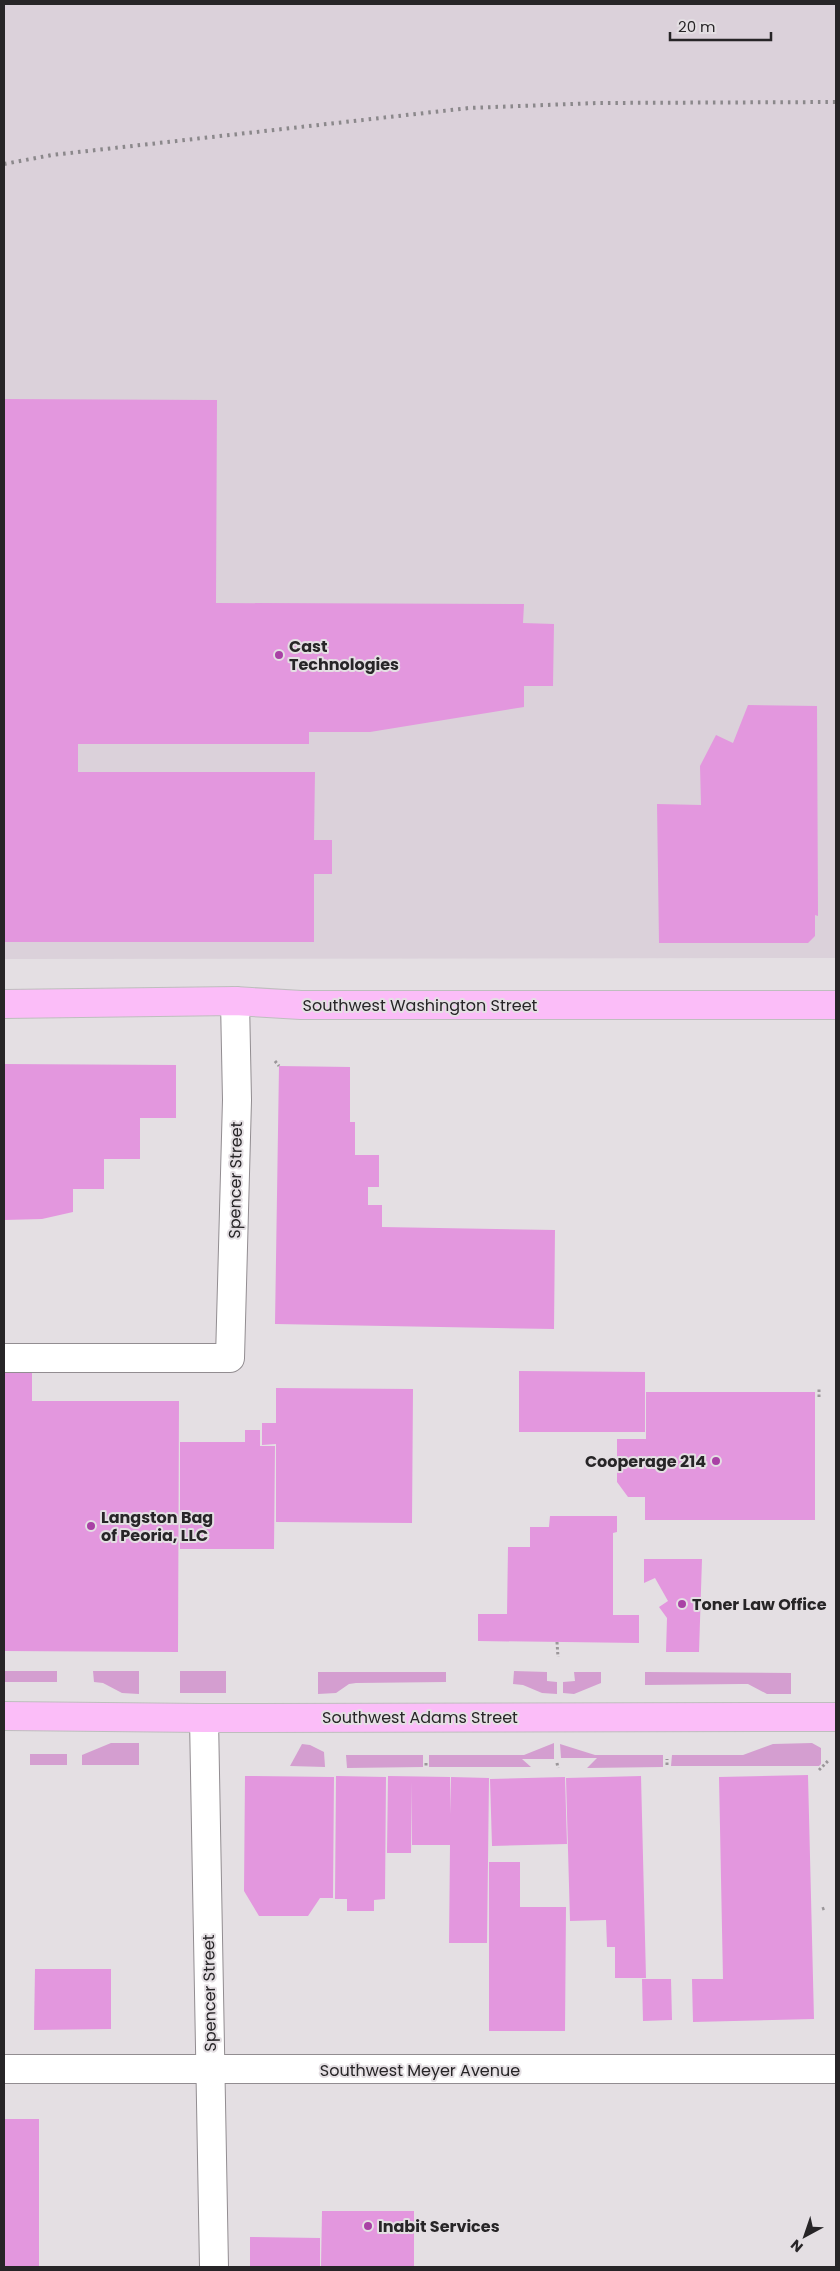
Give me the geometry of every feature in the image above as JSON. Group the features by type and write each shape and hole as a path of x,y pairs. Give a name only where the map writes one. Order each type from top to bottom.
{"main road":[{"name":"Southwest Washington Street","path":"4,1004 235,1001 301,1005 836,1005"},
{"name":"Southwest Adams Street","path":"4,1716 204,1718 836,1717"}],"street":[{"name":"Spencer Street","path":"4,1358 230,1358 237,1100 235,1001"},
{"name":"Spencer Street","path":"204,1718 214,2267"},
{"name":"Southwest Meyer Avenue","path":"4,2069 836,2069"}],"path":[{"path":"275,1061 279,1066"},
{"path":"819,1389 819,1397"},
{"path":"557,1642 558,1657"},
{"path":"667,1759 667,1765"},
{"path":"819,1770 829,1760"}],"shaded area":[{"path":"4,4 836,4 836,958 4,959"},
{"path":"4,1671 57,1671 57,1682 4,1682"},
{"path":"93,1671 139,1671 139,1694 122,1693 103,1683 94,1682"},
{"path":"180,1671 226,1671 226,1693 180,1693"},
{"path":"514,1671 547,1672 547,1681 557,1682 557,1694 542,1693 523,1685 513,1684"},
{"path":"318,1672 446,1672 446,1682 356,1683 349,1684 336,1693 318,1694"},
{"path":"574,1672 601,1672 601,1683 574,1694 563,1693 563,1682 575,1681"},
{"path":"645,1672 791,1673 791,1694 767,1694 748,1684 645,1685"},
{"path":"111,1743 139,1743 139,1765 82,1765 82,1755"},
{"path":"554,1743 554,1759 522,1759 531,1767 429,1767 429,1755 524,1755"},
{"path":"812,1743 821,1748 821,1764 819,1766 671,1766 672,1755 743,1755 773,1744"},
{"path":"302,1744 310,1745 324,1752 325,1767 290,1766"},
{"path":"560,1744 595,1755 663,1755 663,1767 587,1768 597,1758 561,1758"},
{"path":"30,1754 67,1754 67,1765 30,1765"},
{"path":"346,1755 423,1755 423,1767 347,1768"}],"building":[{"name":"Cast Technologies","path":"4,399 217,400 216,603 524,604 523,623 554,624 553,686 524,686 524,707 370,732 309,732 309,744 78,744 78,772 315,772 314,840 332,840 332,874 314,874 314,942 4,942"},
{"path":"748,705 817,706 818,916 815,915 815,936 808,943 659,943 657,804 701,805 700,766 716,735 733,743"},
{"path":"4,1064 176,1065 176,1118 140,1118 140,1159 104,1159 104,1189 73,1189 73,1212 42,1219 4,1220"},
{"path":"279,1066 350,1067 350,1122 355,1122 355,1155 379,1155 379,1187 368,1187 368,1205 382,1205 382,1227 555,1230 554,1329 275,1324"},
{"path":"519,1371 645,1372 645,1432 519,1432"},
{"name":"Langston Bag of Peoria, LLC","path":"4,1373 32,1373 32,1401 179,1401 178,1652 4,1651"},
{"path":"276,1388 413,1389 412,1523 276,1522 276,1444 262,1445 262,1423 276,1423"},
{"name":"Cooperage 214","path":"646,1392 815,1392 815,1520 645,1520 645,1497 628,1497 617,1482 617,1439 646,1439"},
{"path":"245,1430 260,1430 260,1446 275,1446 274,1549 180,1549 180,1442 245,1442"},
{"path":"550,1516 617,1516 617,1532 613,1533 613,1615 639,1615 639,1643 478,1641 478,1614 507,1614 508,1547 530,1547 530,1527 549,1527"},
{"name":"Toner Law Office","path":"644,1559 702,1559 699,1652 666,1652 667,1618 659,1607 668,1601 655,1578 644,1583"},
{"path":"808,1775 814,2019 693,2022 692,1979 723,1979 719,1777"},
{"path":"245,1776 334,1777 333,1898 320,1898 308,1916 259,1916 244,1891"},
{"path":"336,1776 386,1777 385,1899 374,1900 374,1911 347,1911 347,1899 335,1899"},
{"path":"388,1776 450,1777 450,1815 451,1777 489,1778 487,1943 449,1943 450,1845 412,1845 412,1781 411,1853 387,1853"},
{"path":"641,1776 646,1978 615,1978 615,1947 607,1947 606,1920 570,1921 566,1778"},
{"path":"565,1777 567,1844 492,1846 490,1779"},
{"path":"489,1862 520,1862 520,1907 566,1907 565,2031 489,2031"},
{"path":"35,1969 111,1969 111,2029 34,2030"},
{"path":"642,1979 671,1979 672,2020 643,2021"},
{"path":"4,2119 39,2119 39,2267 4,2267"},
{"name":"Inabit Services","path":"322,2211 414,2211 414,2267 321,2267"},
{"path":"250,2237 320,2238 320,2267 250,2267"}],"railway":[{"path":"4,164 52,155 469,108 597,103 836,102"}],"place":[{"name":"Cast Technologies","path":"279,655"},
{"name":"Cooperage 214","path":"716,1461"},
{"name":"Langston Bag of Peoria, LLC","path":"91,1526"},
{"name":"Toner Law Office","path":"682,1604"},
{"name":"Inabit Services","path":"368,2226"}]}
